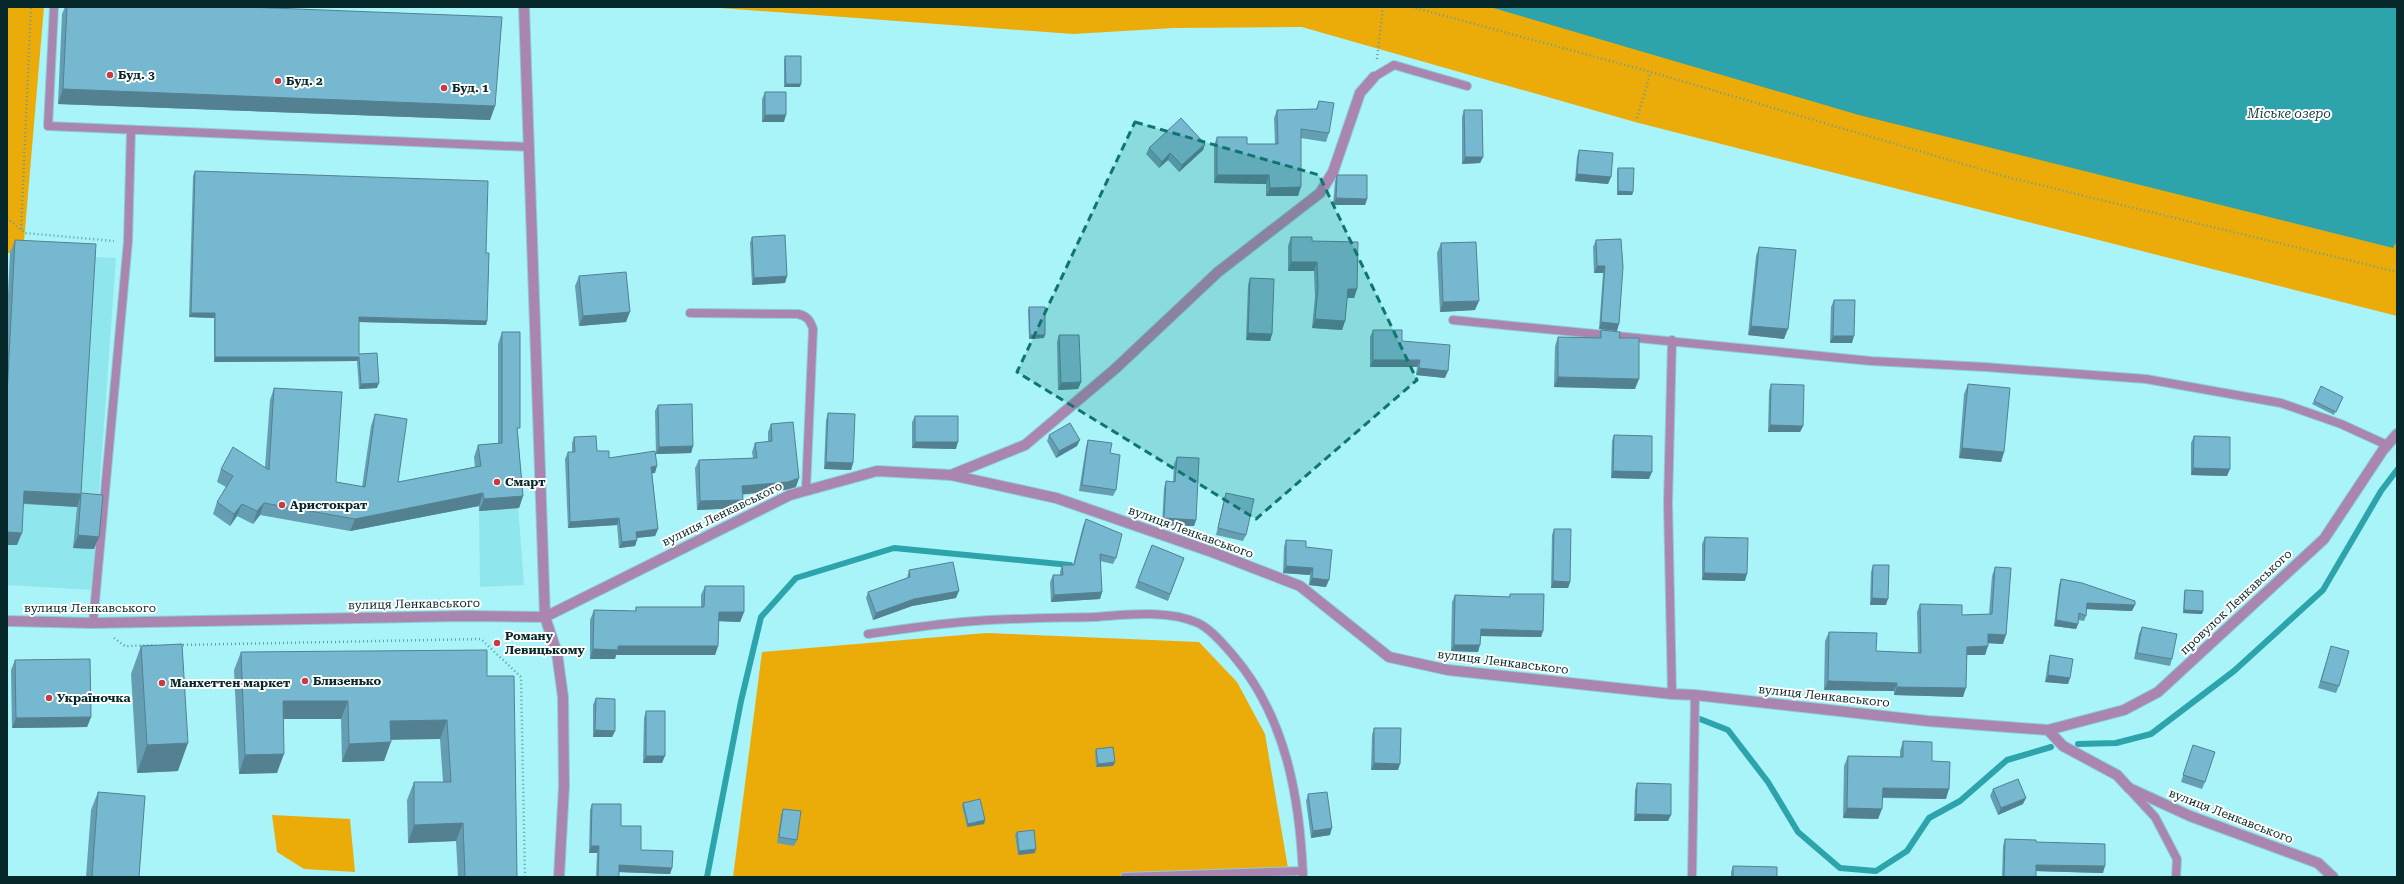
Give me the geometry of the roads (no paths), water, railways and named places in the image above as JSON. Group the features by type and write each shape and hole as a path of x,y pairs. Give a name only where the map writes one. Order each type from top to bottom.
{"street":[{"path":"524,7 546,618 557,653 563,698 564,786 559,877"},
{"path":"952,475 1024,445 1115,369 1218,272 1320,193 1333,172 1360,93 1374,77"},
{"name":"провулок Ленкавського","path":"2048,730 2124,710 2158,692 2324,540 2387,445 2397,434"},
{"name":"вулиця Ленкавського","path":"7,621 93,623 465,616 546,618 790,495 877,470 952,475 1056,498 1300,586 1389,657 1448,670 1672,694 1695,695 1928,721 2048,730 2064,746 2117,775 2128,788 2190,816 2318,863 2333,877"}],"lane":[{"path":"54,7 48,126 529,147"},
{"path":"1374,77 1394,65 1467,86"},
{"path":"93,623 128,242 131,130"},
{"path":"690,313 798,314 805,316 811,322 813,329 806,490"},
{"path":"1453,320 1672,340 1871,361 1986,367 2146,380 2281,403 2341,424 2387,445"},
{"path":"1672,340 1668,503 1672,694"},
{"path":"868,634 975,621 1107,616 1170,616 1200,624 1222,644 1242,665 1258,689 1273,720 1287,758 1302,838 1303,874 1125,877"},
{"path":"1692,877 1695,695"},
{"path":"2128,788 2155,817 2177,859 2176,877"}],"water":[{"name":"Міське озеро","path":"1490,7 2397,7 2397,241 2393,248 1859,115"}],"waterway":[{"path":"2078,744 2116,743 2151,734 2234,671 2323,590 2381,491 2397,470"},
{"path":"707,877 741,701 761,617 796,578 894,548 1070,565"},
{"path":"1700,719 1728,730 1768,782 1798,832 1840,868 1876,871 1907,851 1929,818 1960,801 2007,760 2051,747"}],"place":[{"name":"Буд. 3","path":"110,75"},
{"name":"Буд. 2","path":"278,81"},
{"name":"Буд. 1","path":"444,88"},
{"name":"Смарт","path":"497,482"},
{"name":"Аристократ","path":"282,505"},
{"name":"Роману Левицькому","path":"497,643"},
{"name":"Близенько","path":"305,681"},
{"name":"Манхеттен маркет","path":"162,683"},
{"name":"Україночка","path":"49,698"}]}
